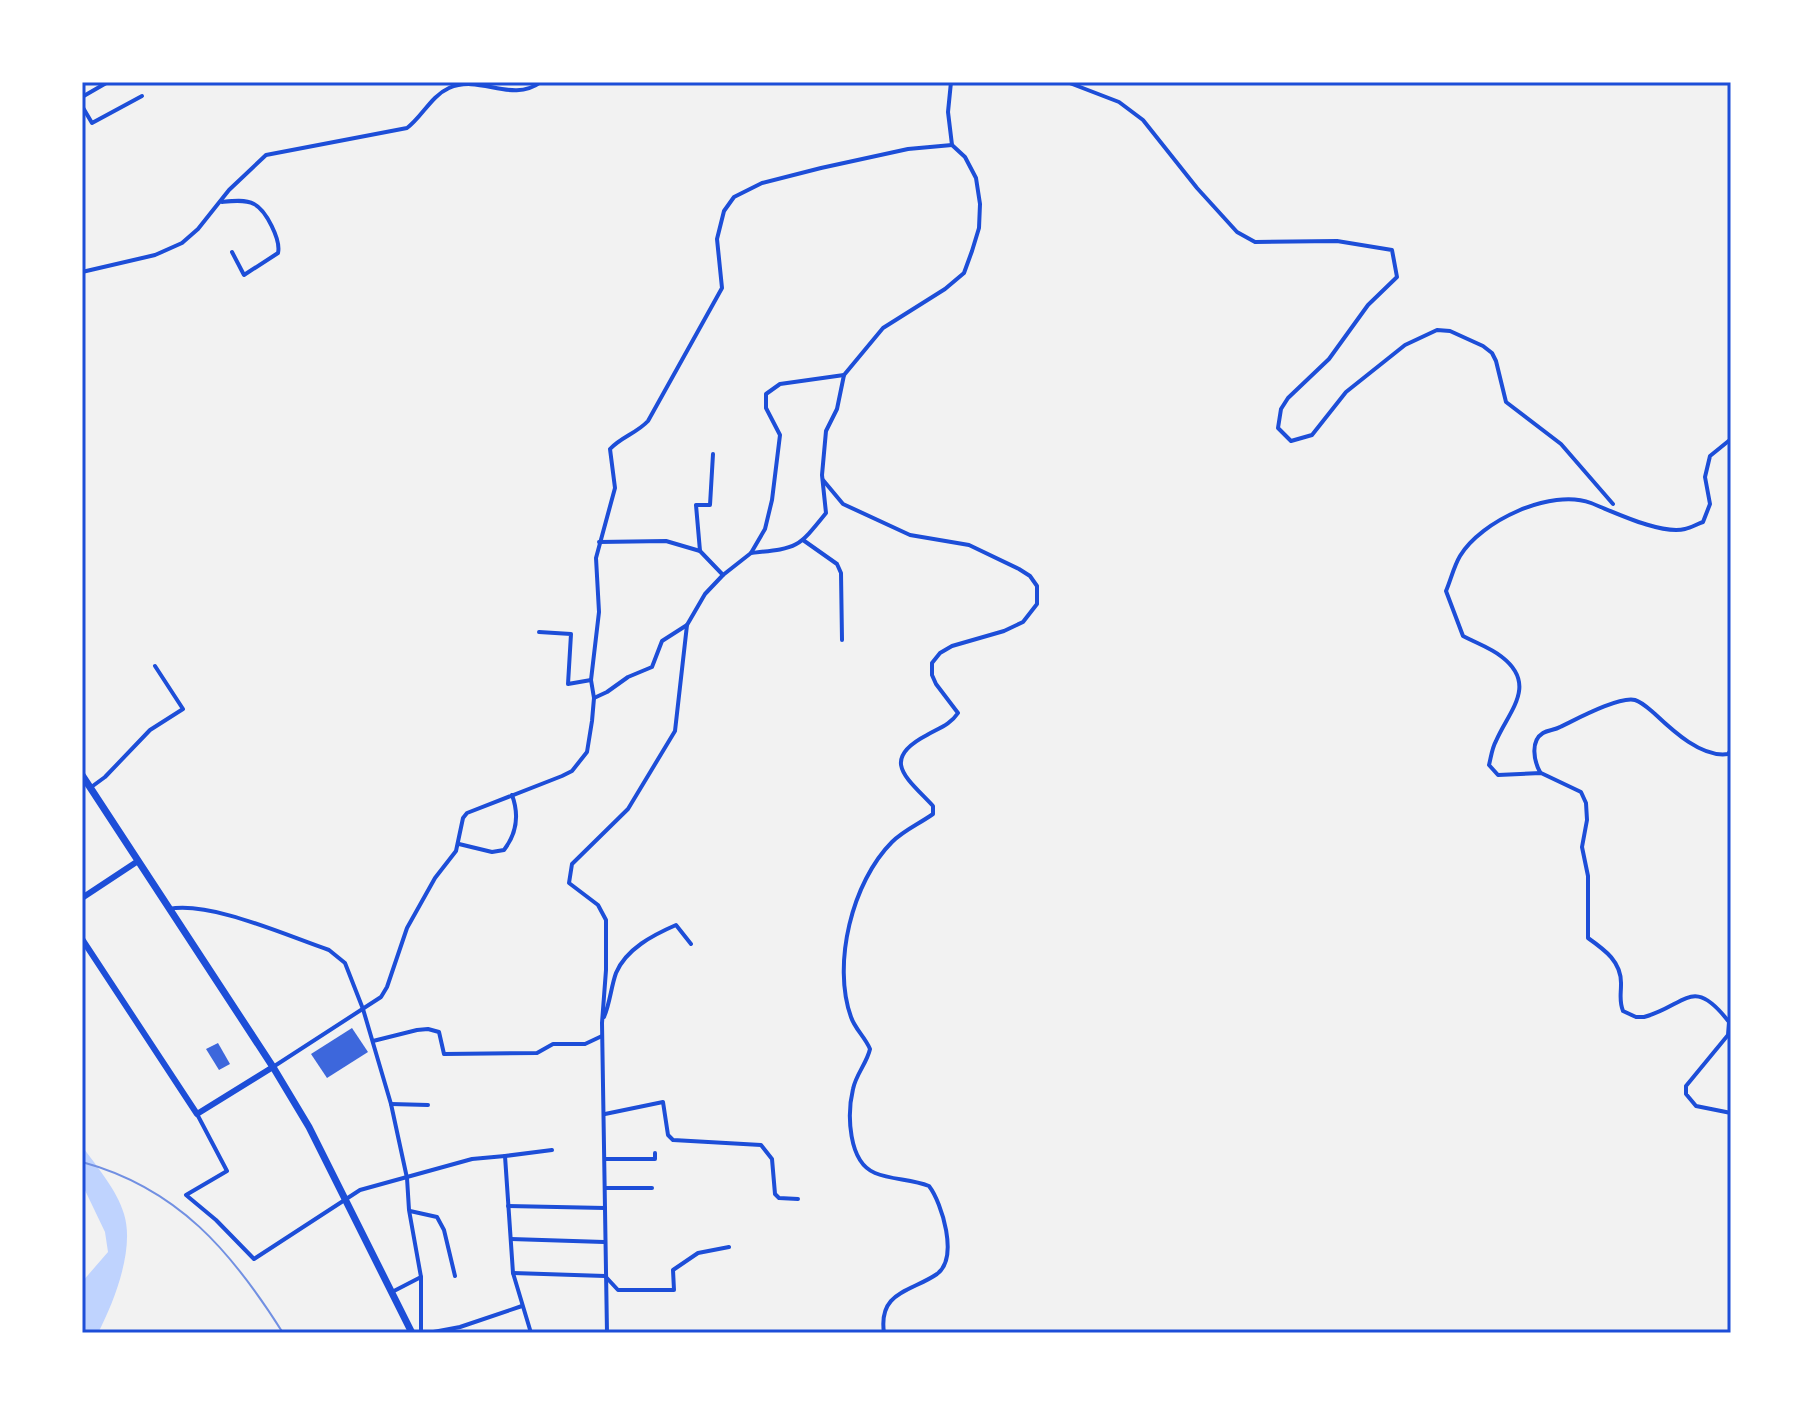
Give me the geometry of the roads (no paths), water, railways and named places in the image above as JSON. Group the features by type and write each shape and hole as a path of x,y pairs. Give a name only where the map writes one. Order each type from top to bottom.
{"main road":[{"path":"82,775 309,1127 412,1333"}],"street":[{"path":"82,97 108,82"},
{"path":"82,272 166,251 192,235 266,155 407,128 418,120 436,97 447,89 461,85 475,83 519,92 530,90 541,82"},
{"path":"751,553 795,547 826,513 823,480 826,431 837,409 844,375 883,328 945,289 964,273 979,228 980,204 976,178 965,157 952,145 948,112 951,82"},
{"path":"1067,82 1119,102 1143,120 1237,232 1255,242 1337,241 1392,250 1397,277 1368,305 1329,359 1288,398 1281,409 1278,428 1291,441 1312,435 1346,392 1405,345 1437,330 1450,331 1492,353 1506,402 1561,444 1613,504"},
{"path":"82,106 92,123 142,96"},
{"path":"197,1114 377,1002 387,987 407,928 459,844 463,818 467,813 562,776 582,761 587,752 594,698 591,680 599,612 596,558 615,488 610,449 648,421 722,288 717,239 724,211 734,197 762,183 821,168 908,149 952,145"},
{"path":"221,202 244,201 256,205 263,212 279,244 278,253 244,275 232,252"},
{"path":"607,1333 602,1035 606,920 598,905 569,883 572,864 628,809 675,731 687,625 705,594 751,553 765,529 780,435 766,408 766,394 780,384 844,375"},
{"path":"1731,439 1710,456 1705,477 1710,504 1703,522 1684,530 1662,528 1592,504 1555,501 1498,521 1479,534 1460,556 1446,591 1463,636 1501,656 1514,668 1519,680 1516,703 1495,742 1489,765 1498,775 1541,773 1581,792 1586,803 1587,820 1582,847 1588,876 1588,938 1615,961 1620,974 1619,999 1623,1011 1644,1017 1692,996 1703,997 1718,1007 1729,1022 1728,1035 1686,1086 1686,1094 1696,1106 1731,1113"},
{"path":"700,551 696,505 710,505 713,454"},
{"path":"823,480 843,504 910,535 969,545 1030,576 1037,586 1037,604 1023,622 1004,631 952,646 940,653 932,663 936,684 958,713 944,726 908,747 902,754 900,765 908,779 933,806 933,814 908,828 890,844 854,903 849,919 845,985 850,1015 870,1049 852,1090 851,1127 855,1154 874,1173 929,1186 939,1205 948,1242 946,1259 940,1272 902,1291 888,1303 882,1324 884,1333"},
{"path":"803,540 837,564 841,573 842,640"},
{"path":"599,542 666,541 700,551 723,575"},
{"path":"594,698 628,677 652,667 662,641 687,625"},
{"path":"539,632 571,634 568,684 591,680"},
{"path":"90,788 105,777 150,730 183,709 155,666"},
{"path":"1541,773 1534,751 1537,739 1544,732 1557,729 1585,713 1625,700 1643,704 1684,739 1718,755 1728,754 1731,750"},
{"path":"459,844 492,852 504,850 510,842 517,814 512,795"},
{"path":"82,898 138,861"},
{"path":"169,909 182,906 206,909 329,950 345,963 373,1041 407,1178 409,1210 421,1277 421,1331 426,1333 460,1327 523,1306"},
{"path":"602,1023 615,976 629,954 654,935 676,925 691,944"},
{"path":"82,939 197,1114 227,1171 186,1195 254,1259 360,1190 472,1159 552,1150"},
{"path":"373,1041 428,1029 439,1032 444,1054 537,1053 553,1044 585,1044 602,1035"},
{"path":"605,1114 663,1102 669,1139 761,1145 772,1159 775,1194 779,1198 798,1199"},
{"path":"391,1104 428,1105"},
{"path":"605,1159 655,1159 655,1153"},
{"path":"505,1156 513,1273 531,1333"},
{"path":"605,1188 652,1188"},
{"path":"508,1206 605,1208"},
{"path":"409,1210 437,1217 444,1230 455,1276"},
{"path":"511,1239 605,1242"},
{"path":"513,1273 605,1276 618,1290 674,1290 673,1270 698,1253 729,1247"},
{"path":"392,1292 421,1277"}],"water":[{"path":"82,1146 117,1196 127,1228 121,1275 98,1333 82,1333 82,1282 108,1252 105,1232 82,1184"}],"railway":[{"path":"82,1162 116,1173 147,1188 199,1227 244,1276 283,1333"}]}
